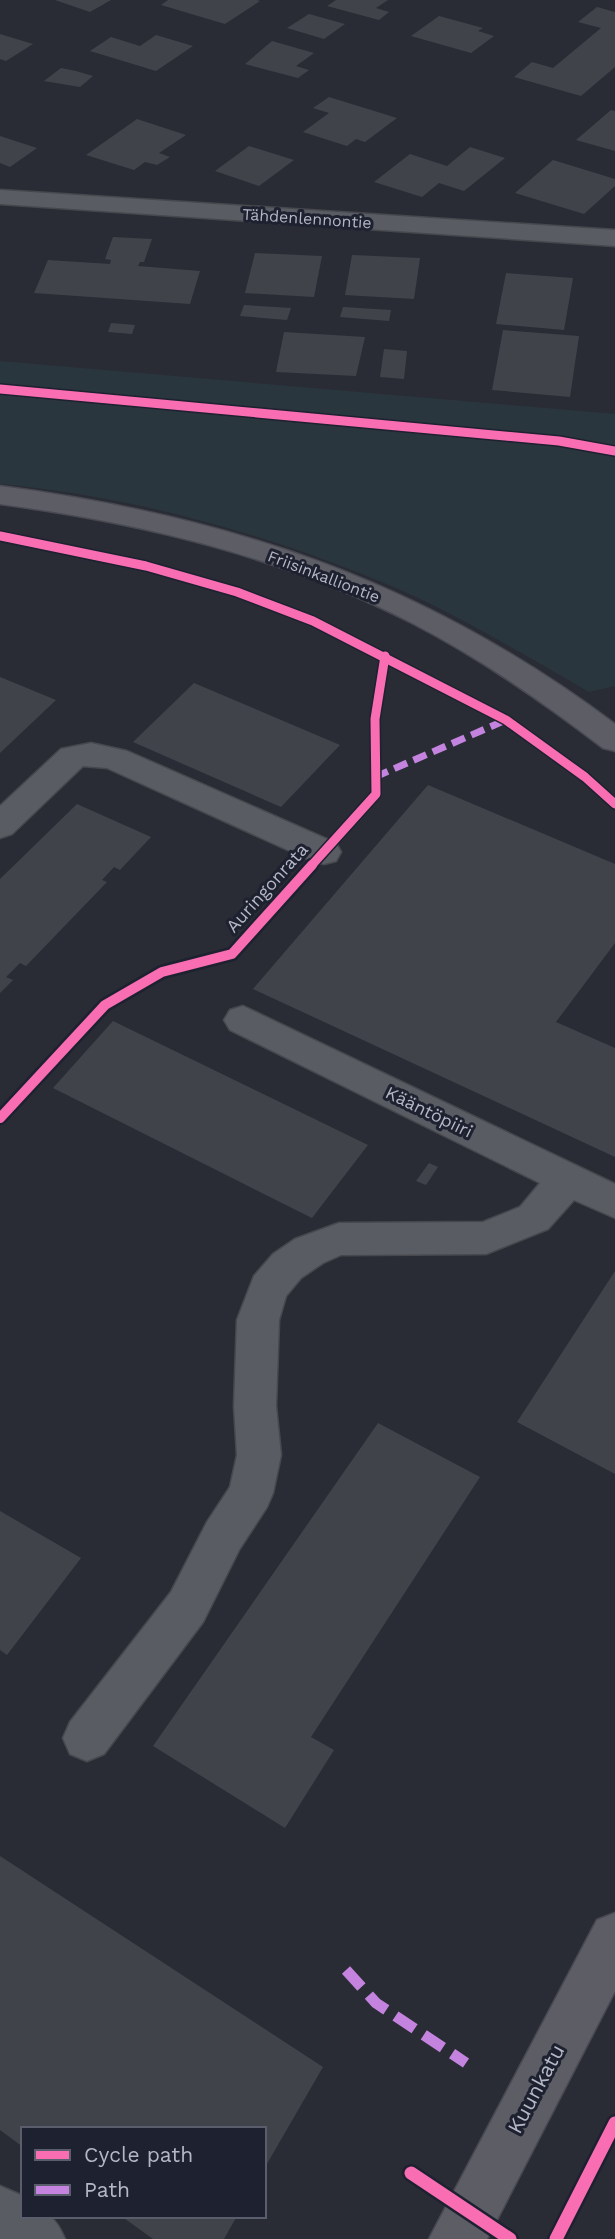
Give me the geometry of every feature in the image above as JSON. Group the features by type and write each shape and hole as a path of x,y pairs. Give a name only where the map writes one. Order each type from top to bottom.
{"main road":[{"name":"Friisinkalliontie","path":"0,495 92,509 172,527 243,547 356,585 438,625 502,662 565,701 615,740"},
{"name":"Kuunkatu","path":"457,2239 615,1938"}],"street":[{"name":"Tähdenlennontie","path":"0,197 615,238"},
{"path":"5,814 73,757 91,754 115,759 324,852"},
{"name":"Kääntöpiiri","path":"243,1020 615,1202"},
{"path":"87,1738 187,1607 223,1536 251,1493 259,1455 255,1406 258,1320 268,1288 287,1266 313,1248 339,1240 486,1238 534,1218 568,1179"},
{"path":"0,2213 37,2239"}],"shaded area":[{"path":"0,361 615,414 615,686 589,692 427,602 355,571 256,536 104,498 0,484"}],"building":[{"path":"55,0 111,0 90,12"},
{"path":"168,0 260,1 225,24 161,5"},
{"path":"336,0 388,0 376,8 389,12 379,20 327,6"},
{"path":"597,7 615,12 615,67 581,96 514,77 532,62 553,68 601,28 578,22"},
{"path":"309,14 345,24 324,39 287,28"},
{"path":"439,16 483,28 478,31 494,36 471,53 411,36"},
{"path":"0,34 33,44 6,61 0,59"},
{"path":"156,35 193,46 156,71 90,51 111,37 140,46"},
{"path":"272,41 314,53 296,66 309,70 298,78 245,64"},
{"path":"61,68 93,76 80,87 44,81"},
{"path":"329,97 397,118 365,142 356,139 347,146 303,132 329,113 313,108"},
{"path":"611,110 615,111 615,151 576,140"},
{"path":"137,119 186,135 159,153 170,157 157,165 145,162 134,170 86,155"},
{"path":"0,136 37,148 10,167 0,163"},
{"path":"249,146 294,160 259,186 215,171"},
{"path":"470,147 505,158 464,191 439,183 422,197 374,182 410,154 447,166"},
{"path":"553,160 615,179 615,186 584,214 515,193"},
{"path":"113,237 152,239 144,262 140,262 138,266 200,271 190,304 34,293 48,260 110,264 111,260 105,259"},
{"path":"255,253 322,256 314,297 245,293"},
{"path":"352,255 420,258 414,299 345,295"},
{"path":"506,273 573,278 564,330 496,324"},
{"path":"244,305 291,308 287,320 240,316"},
{"path":"343,307 391,310 389,321 340,317"},
{"path":"111,323 135,325 132,334 108,332"},
{"path":"503,330 579,336 570,397 492,390"},
{"path":"284,332 365,337 356,376 276,372"},
{"path":"384,349 407,351 404,379 380,377"},
{"path":"0,677 56,700 0,753"},
{"path":"194,683 340,745 281,807 133,742"},
{"path":"428,785 615,864 615,943 556,1022 615,1048 615,1157 253,989"},
{"path":"77,804 151,837 120,870 114,867 102,880 107,882 26,966 20,963 6,977 13,980 0,993 0,879"},
{"path":"113,1021 368,1145 312,1218 53,1088"},
{"path":"429,1163 438,1167 426,1185 416,1181"},
{"path":"615,1271 615,1474 517,1422"},
{"path":"378,1423 480,1477 311,1737 334,1750 285,1828 153,1746"},
{"path":"0,1511 81,1558 7,1655 0,1650"},
{"path":"0,1856 323,2067 266,2166 266,2127 21,2127 21,2146 0,2130"},
{"path":"124,2218 236,2218 224,2239 153,2239"}],"marked path":[{"path":"375,777 506,720"},
{"path":"346,1970 376,2003 466,2063"}],"cycle path":[{"path":"0,389 559,441 615,451"},
{"path":"0,536 146,566 237,592 313,621 506,720 585,777 615,804"},
{"name":"Auringonrata","path":"0,1118 105,1005 162,972 232,954 376,794 375,719 385,656"},
{"path":"556,2239 615,2123"},
{"path":"411,2173 510,2239"}]}
